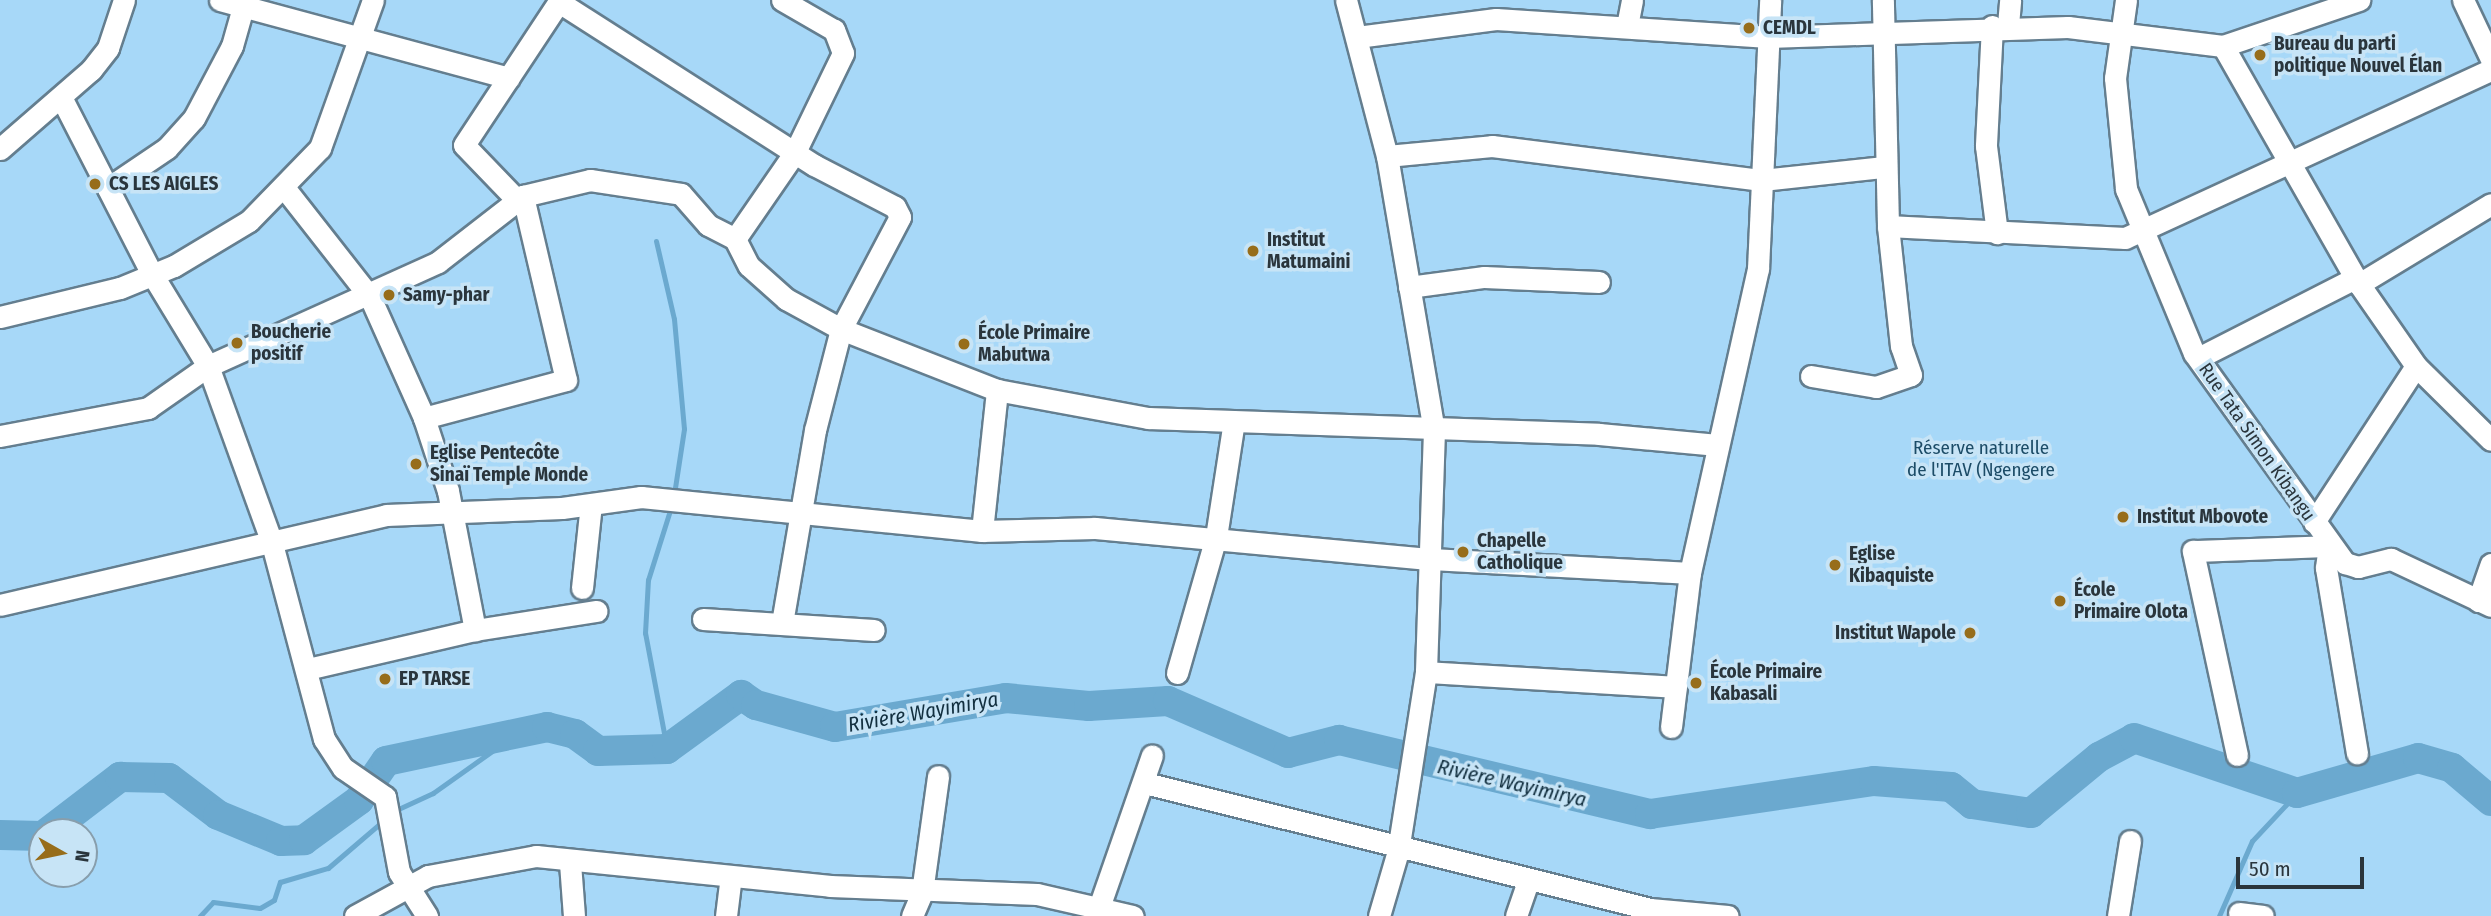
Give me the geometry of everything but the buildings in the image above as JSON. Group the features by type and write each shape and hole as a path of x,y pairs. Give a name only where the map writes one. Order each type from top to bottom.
{"street":[{"path":"0,149 63,101 108,48 124,0"},
{"path":"220,0 245,2 509,78"},
{"path":"0,317 79,302 152,274 220,242 286,190 320,148 373,0"},
{"path":"735,239 795,152 843,41 782,0"},
{"path":"1346,0 1387,156 1434,429 1432,559 1426,672 1415,733 1412,778 1398,851 1379,916"},
{"path":"1627,26 1632,0"},
{"path":"1671,727 1689,573 1717,445 1748,334 1762,180 1770,0"},
{"path":"1811,376 1875,387 1911,374 1900,346 1888,226 1881,32 1883,0"},
{"path":"1997,233 1986,146 2000,26 2010,0"},
{"name":"Rue Tata Simon Kibangu","path":"2126,0 2119,35 2119,151 2141,231 2198,358 2329,546 2358,568 2391,559 2484,603"},
{"path":"1357,37 1496,19 1768,37 2000,26 2223,46 2359,0"},
{"path":"1888,226 2125,238 2290,163 2491,61 2463,0"},
{"path":"424,418 566,380 520,198 464,145 560,1 795,152 895,207 900,217 841,329 800,513 782,623"},
{"path":"108,188 167,148 194,118 232,46 245,2"},
{"path":"2223,46 2357,281 2416,366 2491,440"},
{"path":"63,101 152,274 208,366 271,540 332,756 385,797 399,872 411,883 427,916"},
{"path":"1387,156 1492,146 1762,180 1884,167"},
{"path":"0,436 148,408 208,366 370,297 438,262 520,198 590,180 681,194 708,225 735,239 748,266 786,299 841,329 996,390 1148,418 1434,429 1717,445"},
{"path":"286,190 370,297 424,418 452,514 475,630"},
{"path":"2198,358 2357,281 2491,204"},
{"path":"1409,287 1484,277 1599,282"},
{"path":"2314,522 2416,366"},
{"path":"982,531 996,390"},
{"path":"1177,673 1216,537 1234,421"},
{"path":"0,605 386,515 452,514 655,497 688,503 982,531 1095,528 1216,537 1432,559 1689,573"},
{"path":"582,588 591,504"},
{"path":"2237,755 2193,551 2329,546 2326,568 2357,753"},
{"path":"2484,603 2491,564"},
{"path":"307,670 475,630 597,611"},
{"path":"703,619 874,630"},
{"path":"1426,672 1676,687"},
{"path":"1098,911 1145,783 1152,755"},
{"path":"912,916 922,892 938,776"},
{"path":"1145,783 1197,792 1398,851 1528,881 1648,913 1728,916"},
{"path":"2118,916 2130,841"},
{"path":"355,916 411,883 516,856 570,863 922,892 1037,894 1098,911 1133,916"},
{"path":"570,863 574,916"},
{"path":"726,916 731,877"},
{"path":"1516,916 1528,881"},
{"path":"2239,913 2263,916"}],"green space":[{"name":"Réserve naturelle de l'ITAV (Ngengere","path":"0,0 2491,0 2491,916 0,916"}],"waterway":[{"path":"656,241 674,319 684,429 674,494"},
{"path":"667,749 645,633 648,580 671,507"},
{"name":"Rivière Wayimirya","path":"66,818 120,777 169,778 218,815 281,841 304,840 359,800 386,761 547,727 575,734 598,751 667,749 741,695 756,705 835,727 1006,698 1089,706 1168,701 1288,753 1339,740 1650,814 1874,781 1951,787 1972,804 2031,813 2099,757 2134,738 2297,793 2418,758 2452,768 2491,801"},
{"path":"394,811 433,793 523,729"},
{"path":"2219,916 2252,841 2297,793"},
{"path":"200,916 213,902 260,908 274,900 280,882 328,868 384,820"},
{"path":"0,835 28,836"}],"place":[{"name":"CEMDL","path":"1749,28"},
{"name":"Bureau du parti politique Nouvel Élan","path":"2260,55"},
{"name":"CS LES AIGLES","path":"95,184"},
{"name":"Institut Matumaini","path":"1253,251"},
{"name":"Samy-phar","path":"389,295"},
{"name":"Boucherie positif","path":"237,343"},
{"name":"École Primaire Mabutwa","path":"964,344"},
{"name":"Eglise Pentecôte Sinaï Temple Monde","path":"416,464"},
{"name":"Institut Mbovote","path":"2123,517"},
{"name":"Chapelle Catholique","path":"1463,552"},
{"name":"Eglise Kibaquiste","path":"1835,565"},
{"name":"École Primaire Olota","path":"2060,601"},
{"name":"Institut Wapole","path":"1970,633"},
{"name":"EP TARSE","path":"385,679"},
{"name":"École Primaire Kabasali","path":"1696,683"}]}
